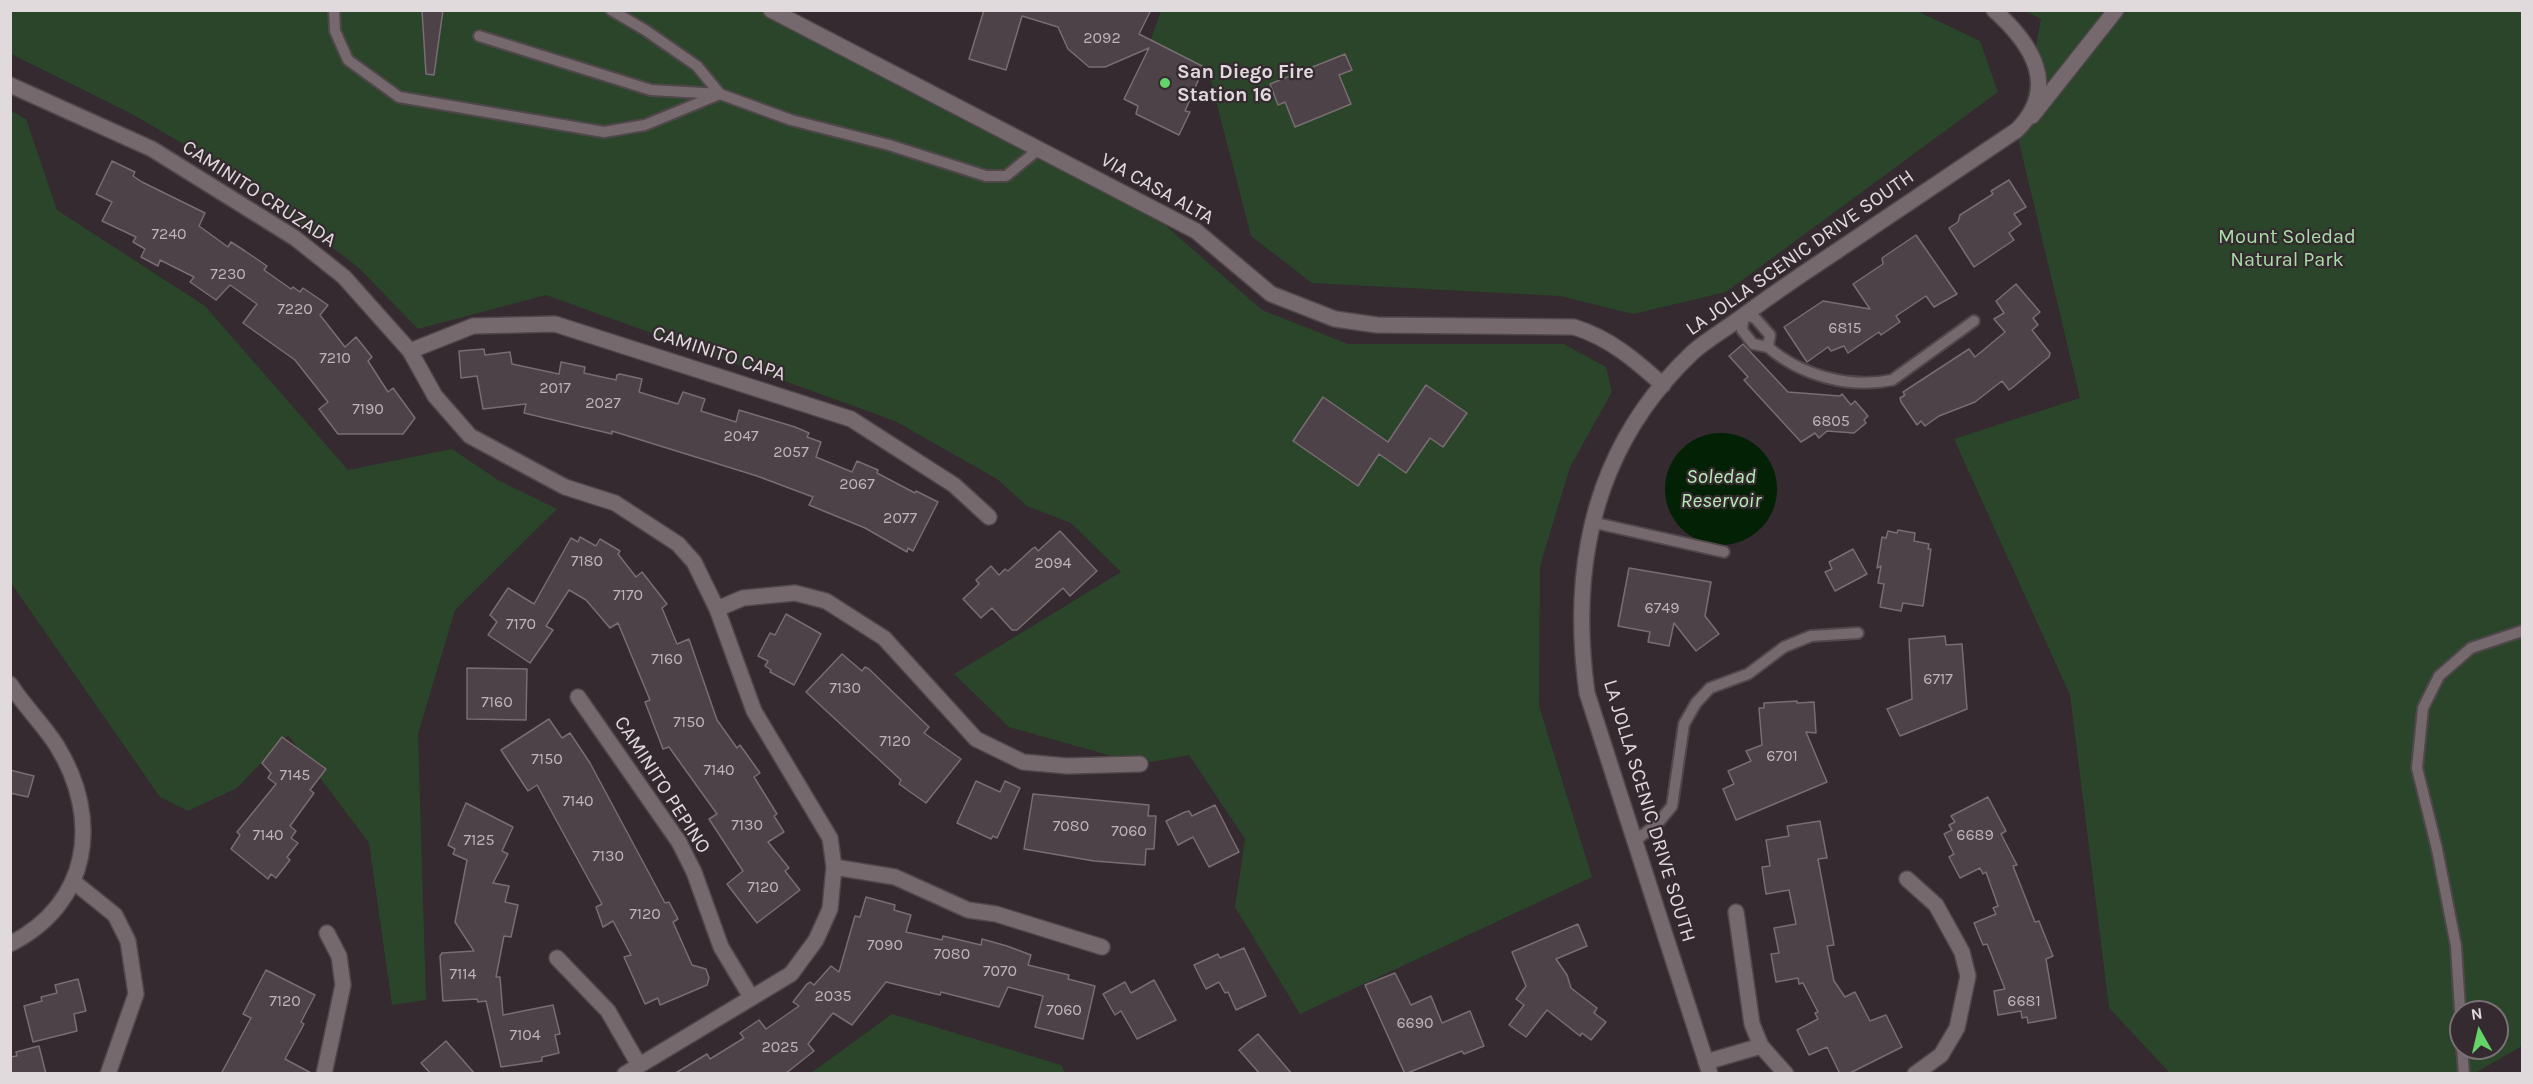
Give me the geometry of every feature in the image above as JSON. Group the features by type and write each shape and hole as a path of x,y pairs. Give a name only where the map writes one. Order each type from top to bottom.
{"street":[{"name":"VIA CASA ALTA","path":"771,10 1196,231 1271,294 1335,319 1377,325 1575,327 1594,333 1626,352 1663,385"},
{"path":"1994,10 2017,31 2032,56 2040,85 2031,116"},
{"name":"LA JOLLA SCENIC DRIVE SOUTH","path":"1708,1068 1587,693 1582,659 1582,575 1591,522 1621,444 1663,385 1693,353 1744,315 2017,130 2031,116 2116,10"},
{"name":"CAMINITO CRUZADA","path":"10,85 152,149 295,238 345,277 410,351 435,396 470,436 565,487 615,503 678,544 694,562 717,609 754,711 830,838 834,867 830,909 816,940 791,974 625,1074"},
{"name":"CAMINITO CAPA","path":"410,351 473,326 555,324 851,419 954,485 989,517"},
{"path":"717,609 743,598 795,593 826,601 884,638 976,739 1023,762 1067,766 1140,764"},
{"path":"10,684 16,707 57,747 81,802 83,845 74,882 61,905 31,934 10,944"},
{"name":"CAMINITO PEPINO","path":"578,697 679,842 694,872 721,947 751,997"},
{"path":"834,867 895,877 968,910 996,914 1102,946"},
{"path":"1907,879 1936,905 1962,952 1968,976 1957,1028 1941,1055 1915,1074"},
{"path":"74,882 116,915 128,941 135,994 108,1074"},
{"path":"1736,912 1745,988 1752,1024 1761,1046 1786,1074"},
{"path":"324,1074 343,985 339,956 327,933"},
{"path":"557,958 608,1011 639,1065"},
{"path":"1708,1068 1761,1046"}],"lane":[{"path":"334,10 334,31 348,60 399,97 604,132 645,125 720,94"},
{"path":"611,10 697,66 720,94"},
{"path":"479,36 651,90 720,94 791,120 888,145 986,176 1006,176 1039,149"},
{"path":"1768,347 1770,335 1755,318 1744,315 1742,330 1753,344 1768,347 1795,367 1807,372 1855,382 1878,382 1892,380 1974,321"},
{"path":"1591,522 1724,552"},
{"path":"2459,1000 2456,946 2438,849 2417,768 2423,708 2439,676 2471,648 2523,631"},
{"path":"1635,841 1658,823 1672,806 1684,724 1696,704 1710,688 1748,674 1784,647 1811,636 1858,633"}],"green space":[{"path":"1915,10 1980,41 1998,92 1726,292 1633,314 1560,296 1312,283 1251,236 1209,74 1143,61 1161,11"},
{"path":"10,11 768,11 1165,225 1262,310 1348,344 1564,344 1606,367 1612,392 1570,467 1540,566 1539,706 1592,877 1300,1014 1235,907 1245,839 1189,755 1140,764 1009,727 954,674 1121,572 1071,523 1027,506 997,479 895,421 546,295 418,329 359,268 239,176 130,113 11,54"},
{"name":"Mount Soledad Natural Park","path":"2025,11 2522,11 2522,1046 2509,1053 2509,1000 2449,1000 2449,1060 2498,1060 2475,1073 2170,1073 2109,1008 2070,695 1954,439 2080,398 2019,142 2041,19"},
{"path":"10,110 26,119 57,210 205,306 348,470 452,449 498,480 557,509 455,610 418,734 426,1000 392,1005 369,843 288,735 237,788 188,811 160,797 11,583"},
{"path":"892,1014 1061,1065 1065,1073 811,1073"}],"water":[{"name":"Soledad Reservoir","path":"1721,433 1742,438 1760,450 1772,468 1777,489 1772,510 1760,528 1742,540 1721,545 1700,540 1682,528 1670,510 1665,489 1670,468 1682,450 1700,438"}],"building":[{"path":"422,10 443,10 434,75 426,74"},
{"path":"984,10 1151,10 1139,34 1204,67 1185,111 1190,112 1179,135 1136,114 1138,106 1124,99 1149,48 1105,67 1089,67 1068,49 1058,27 1022,16 1006,70 969,59"},
{"path":"1345,54 1352,70 1339,75 1351,104 1295,127 1285,102 1278,105 1270,84"},
{"path":"112,161 135,172 133,176 142,182 205,213 199,226 228,247 231,242 267,266 264,270 291,289 293,287 300,292 303,288 328,305 320,315 345,347 356,337 372,357 368,361 388,392 393,388 415,418 403,434 338,434 319,409 328,402 295,360 243,323 257,304 230,285 216,300 190,282 194,277 160,260 158,266 141,257 145,249 133,242 136,237 102,221 112,202 96,194"},
{"path":"2009,180 2026,207 2014,214 2021,224 2009,233 2014,240 1974,267 1949,228 1958,222 1960,215 1993,194 1991,191"},
{"path":"1916,235 1957,294 1934,307 1926,296 1896,316 1900,322 1881,335 1879,332 1848,353 1844,346 1831,351 1828,347 1807,362 1784,327 1823,301 1870,309 1853,284 1883,264 1882,258"},
{"path":"2016,284 2040,312 2033,318 2038,325 2032,330 2050,353 2049,357 2009,390 2002,381 1975,402 1939,416 1925,426 1921,421 1917,425 1901,402 1900,398 1905,395 1903,392 1969,349 1975,357 2005,332 1994,319 2004,313 1996,301"},
{"path":"1743,344 1788,392 1840,396 1842,394 1851,405 1855,401 1868,416 1864,420 1866,423 1854,433 1827,431 1819,438 1815,433 1801,442 1744,380 1748,377 1729,356"},
{"path":"484,349 485,355 510,352 512,364 559,374 561,362 585,367 584,373 616,380 617,375 620,374 642,379 639,392 678,404 683,392 705,399 701,411 736,422 739,410 795,427 809,433 807,437 821,442 816,457 852,472 857,461 878,470 877,473 915,493 916,491 938,502 913,551 908,548 907,552 865,528 809,505 813,497 757,476 612,431 612,434 524,413 526,404 483,409 477,376 461,378 459,351"},
{"path":"1426,385 1467,413 1443,447 1430,438 1406,473 1379,454 1358,486 1293,441 1323,397 1388,442"},
{"path":"1898,530 1915,533 1914,541 1929,544 1928,549 1931,549 1923,606 1903,603 1901,611 1880,607 1884,584 1878,583 1881,566 1877,568 1882,537 1886,538 1888,531 1897,533"},
{"path":"1060,531 1097,571 1070,596 1063,588 1017,630 1012,630 992,608 981,618 963,599 979,584 976,580 991,566 999,575 1005,569 1008,571 1032,549 1035,547 1038,551"},
{"path":"580,537 596,546 600,539 620,551 618,554 636,577 642,572 667,604 662,608 677,644 689,639 717,720 737,748 740,745 760,773 754,777 777,814 774,816 784,832 768,842 789,868 785,871 800,890 757,923 727,884 743,871 709,819 717,814 669,747 663,749 645,702 650,700 618,623 610,628 586,600 569,590 546,626 553,630 530,663 488,635 497,622 490,615 508,588 534,604 571,538 578,542"},
{"path":"1853,549 1867,574 1835,591 1825,572 1832,569 1829,562"},
{"path":"1629,568 1711,582 1705,616 1719,634 1696,651 1674,623 1669,646 1648,642 1650,632 1618,626"},
{"path":"786,614 821,634 794,685 770,672 771,670 765,666 768,661 758,656 770,633 775,635"},
{"path":"1945,636 1946,645 1962,644 1967,709 1900,736 1887,709 1912,699 1909,639"},
{"path":"842,654 862,671 865,667 869,669 929,727 924,733 961,759 926,803 899,784 901,780 806,692"},
{"path":"467,668 527,669 526,720 467,719"},
{"path":"1797,701 1797,703 1814,702 1816,733 1806,732 1827,782 1736,820 1723,789 1734,784 1728,771 1751,761 1746,751 1762,745 1759,708 1764,708 1764,703"},
{"path":"549,719 562,738 570,733 590,763 665,903 669,902 678,919 673,922 692,965 706,969 709,978 707,985 660,1005 658,998 645,1004 624,957 631,955 613,921 603,927 596,907 602,904 537,785 528,791 501,750"},
{"path":"282,737 326,769 310,790 314,793 290,826 296,831 291,838 298,843 287,857 290,860 276,878 271,874 268,879 231,849 240,835 237,832 276,784 268,778 271,773 262,763"},
{"path":"10,770 34,776 28,797 10,793"},
{"path":"976,781 1000,792 1005,781 1020,788 997,838 993,836 991,839 957,823"},
{"path":"1033,794 1149,805 1148,816 1156,816 1154,849 1146,849 1145,865 1094,861 1024,849"},
{"path":"1988,797 2006,831 2001,834 2017,865 2013,866 2035,922 2039,921 2053,956 2046,959 2056,1018 2028,1023 2027,1017 2022,1018 2021,1011 1998,1015 1994,991 2005,989 1987,944 1983,945 1974,923 1996,914 1993,908 1998,906 1986,872 1983,874 1980,868 1960,878 1949,857 1954,854 1944,834 1952,830 1949,825 1955,822 1951,816"},
{"path":"466,803 513,827 502,851 508,854 493,883 509,886 505,902 518,905 511,937 504,936 496,977 500,977 503,1015 553,1005 560,1034 555,1035 559,1053 542,1057 542,1061 501,1067 486,1001 478,1002 477,999 443,1001 440,956 442,953 474,951 455,922 467,860 453,854 455,849 448,845"},
{"path":"1215,805 1239,852 1209,867 1193,837 1178,845 1166,821 1189,811 1192,816"},
{"path":"1820,821 1827,858 1818,859 1834,945 1827,946 1834,981 1845,997 1855,992 1870,1021 1886,1015 1902,1047 1848,1074 1840,1074 1827,1047 1809,1055 1797,1030 1818,1019 1815,1013 1818,1012 1803,983 1799,984 1798,978 1776,982 1771,954 1779,953 1774,928 1796,924 1789,890 1766,894 1762,867 1770,866 1766,840 1789,836 1787,826"},
{"path":"866,897 895,905 894,910 911,915 906,932 942,940 943,936 981,945 982,939 1007,946 1031,955 1028,965 1069,975 1068,979 1095,986 1083,1039 1035,1027 1043,996 1008,987 999,1007 941,992 940,995 886,982 852,1025 833,1013 808,1044 814,1051 785,1074 674,1074 707,1054 710,1059 744,1038 740,1033 759,1020 766,1029 799,1006 793,1002 807,984 810,982 814,985 831,966 839,972 855,916 860,917"},
{"path":"1578,924 1587,946 1556,959 1567,975 1571,988 1597,1008 1594,1013 1606,1022 1591,1040 1582,1033 1580,1036 1547,1010 1526,1037 1509,1025 1524,1005 1516,999 1526,986 1512,952"},
{"path":"1244,948 1266,996 1236,1010 1228,992 1225,993 1219,982 1206,989 1194,965 1218,954 1220,958"},
{"path":"266,970 315,995 301,1022 304,1024 285,1059 313,1074 221,1074 251,1018 243,1014"},
{"path":"1395,973 1411,1005 1431,996 1442,1023 1470,1011 1484,1046 1464,1054 1462,1051 1405,1074 1365,985"},
{"path":"78,979 86,1011 74,1014 77,1031 33,1042 24,1006 42,1001 41,997 57,993 55,985"},
{"path":"1154,980 1176,1020 1137,1039 1121,1011 1115,1015 1103,994 1125,982 1131,993"},
{"path":"1258,1034 1292,1074 1260,1074 1239,1050"},
{"path":"446,1041 475,1074 431,1074 421,1063"},
{"path":"39,1046 46,1074 10,1074 10,1057 17,1056 16,1052"}],"place":[{"name":"San Diego Fire Station 16","path":"1165,83"}]}
